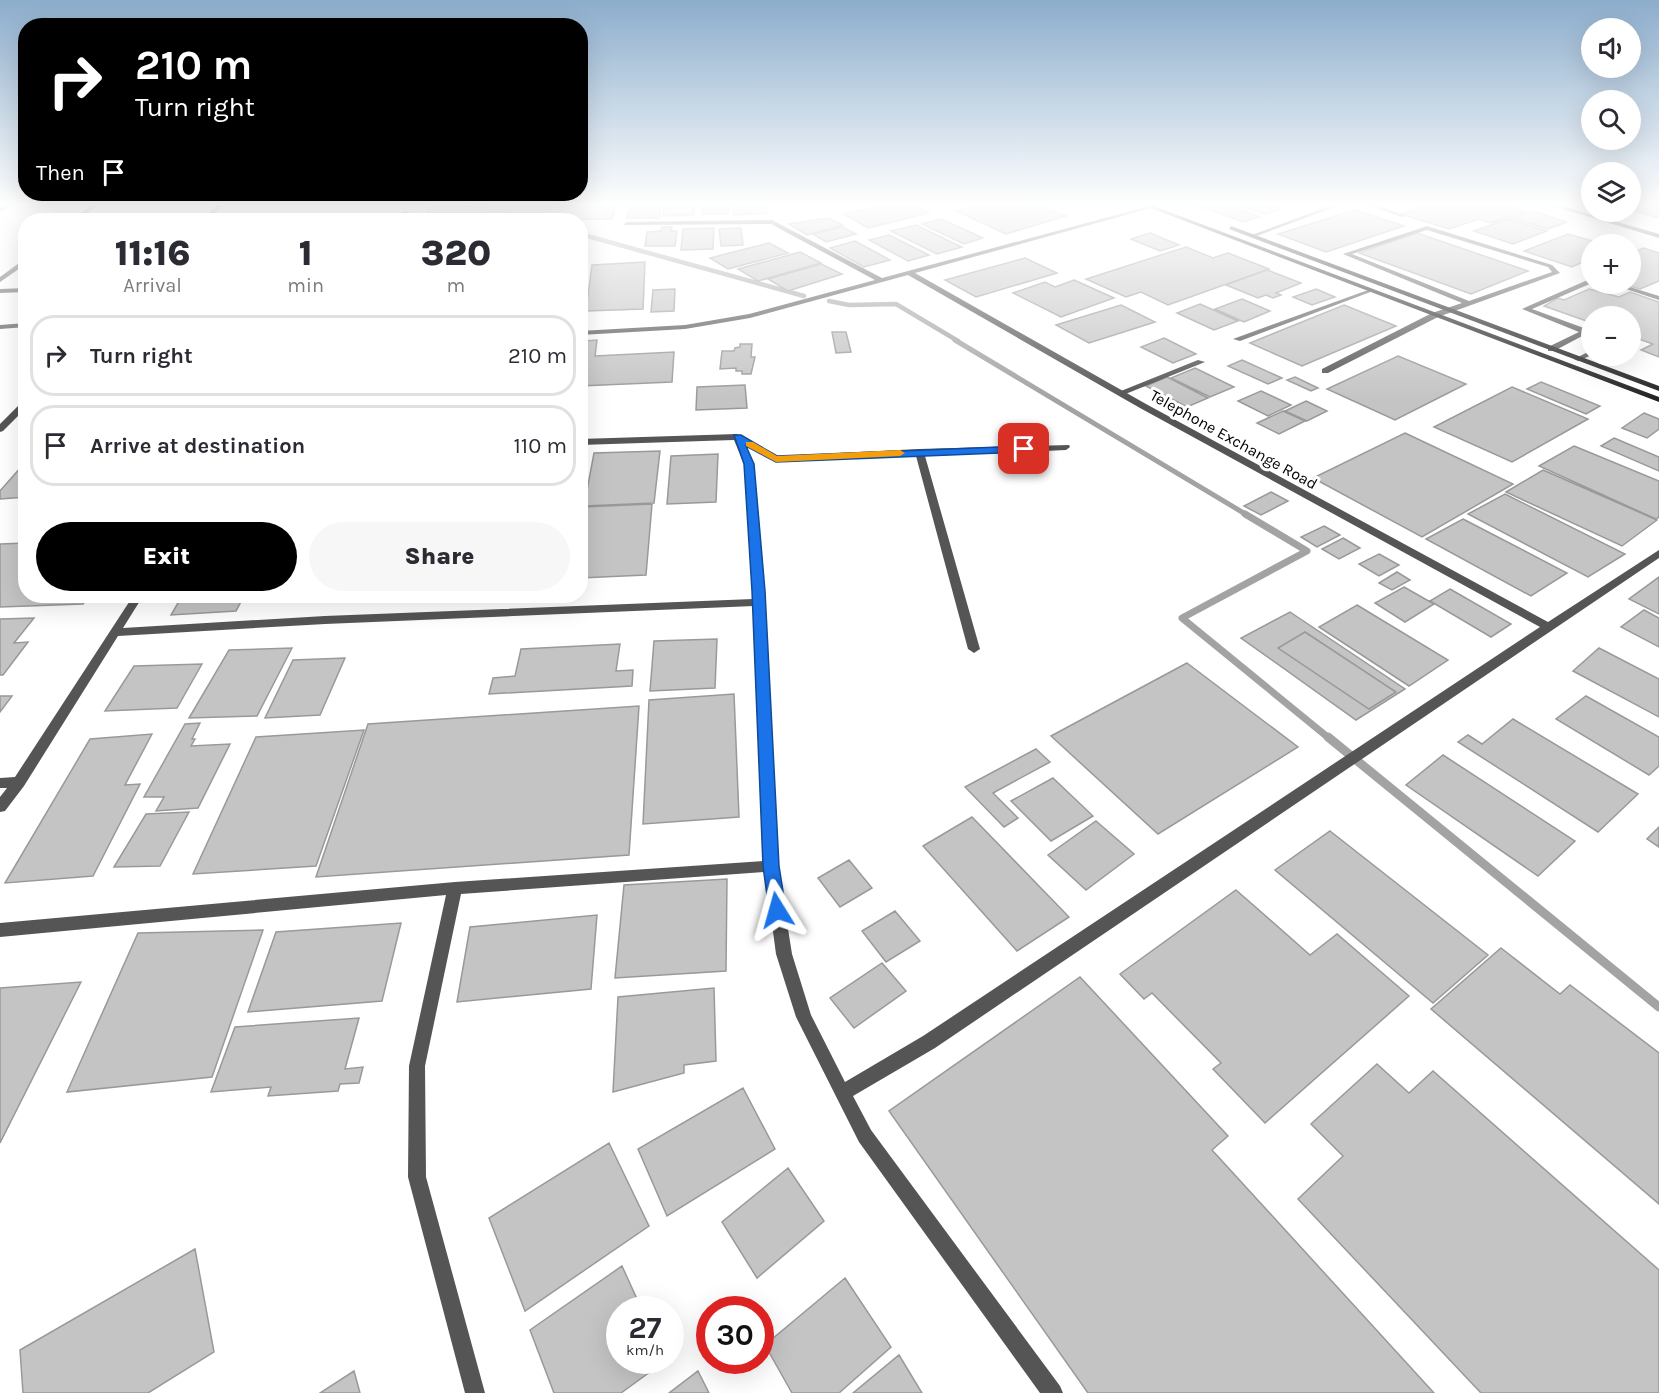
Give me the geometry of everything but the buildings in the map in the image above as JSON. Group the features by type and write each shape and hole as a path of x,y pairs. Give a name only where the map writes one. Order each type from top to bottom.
{"street":[{"path":"0,280 13,270"},
{"path":"861,270 880,280"},
{"path":"588,333 685,327 728,320 920,270"},
{"path":"1318,270 1659,400"},
{"path":"1384,270 1468,303"},
{"path":"1325,371 1435,315 1555,275 1557,272 1553,270"},
{"path":"1331,275 1345,271 1659,389"},
{"name":"Telephone Exchange Road","path":"909,273 1120,393 1548,627"},
{"path":"1581,285 1526,309 1581,330"},
{"path":"0,291 18,290"},
{"path":"1237,339 1370,291"},
{"path":"1641,292 1659,298"},
{"path":"0,327 18,326"},
{"path":"1551,348 1581,336"},
{"path":"1120,393 1201,362"},
{"path":"2,425 18,410"},
{"path":"588,442 737,437 776,459 1066,447"},
{"path":"737,437 749,464 759,602 771,866 784,954 804,1017 864,1136 1053,1393"},
{"path":"919,452 974,649"},
{"path":"842,1093 929,1042 1659,553"},
{"path":"117,632 325,620 759,602"},
{"path":"0,807 19,782 134,603"},
{"path":"0,783 19,782"},
{"path":"0,930 455,888 771,866"},
{"path":"455,888 417,1066 417,1177 475,1393"}],"waterway":[{"path":"710,270 804,296"},
{"path":"829,301 849,305 896,304 958,341"},
{"path":"955,340 1247,515"},
{"path":"1245,514 1307,551 1182,618 1330,739"},
{"path":"1328,737 1659,1007"}],"slow traffic":[{"path":"750,444 776,459 900,453"}],"route":[{"path":"777,910 771,866 759,591 749,464 737,437 776,459 1024,449"}]}
